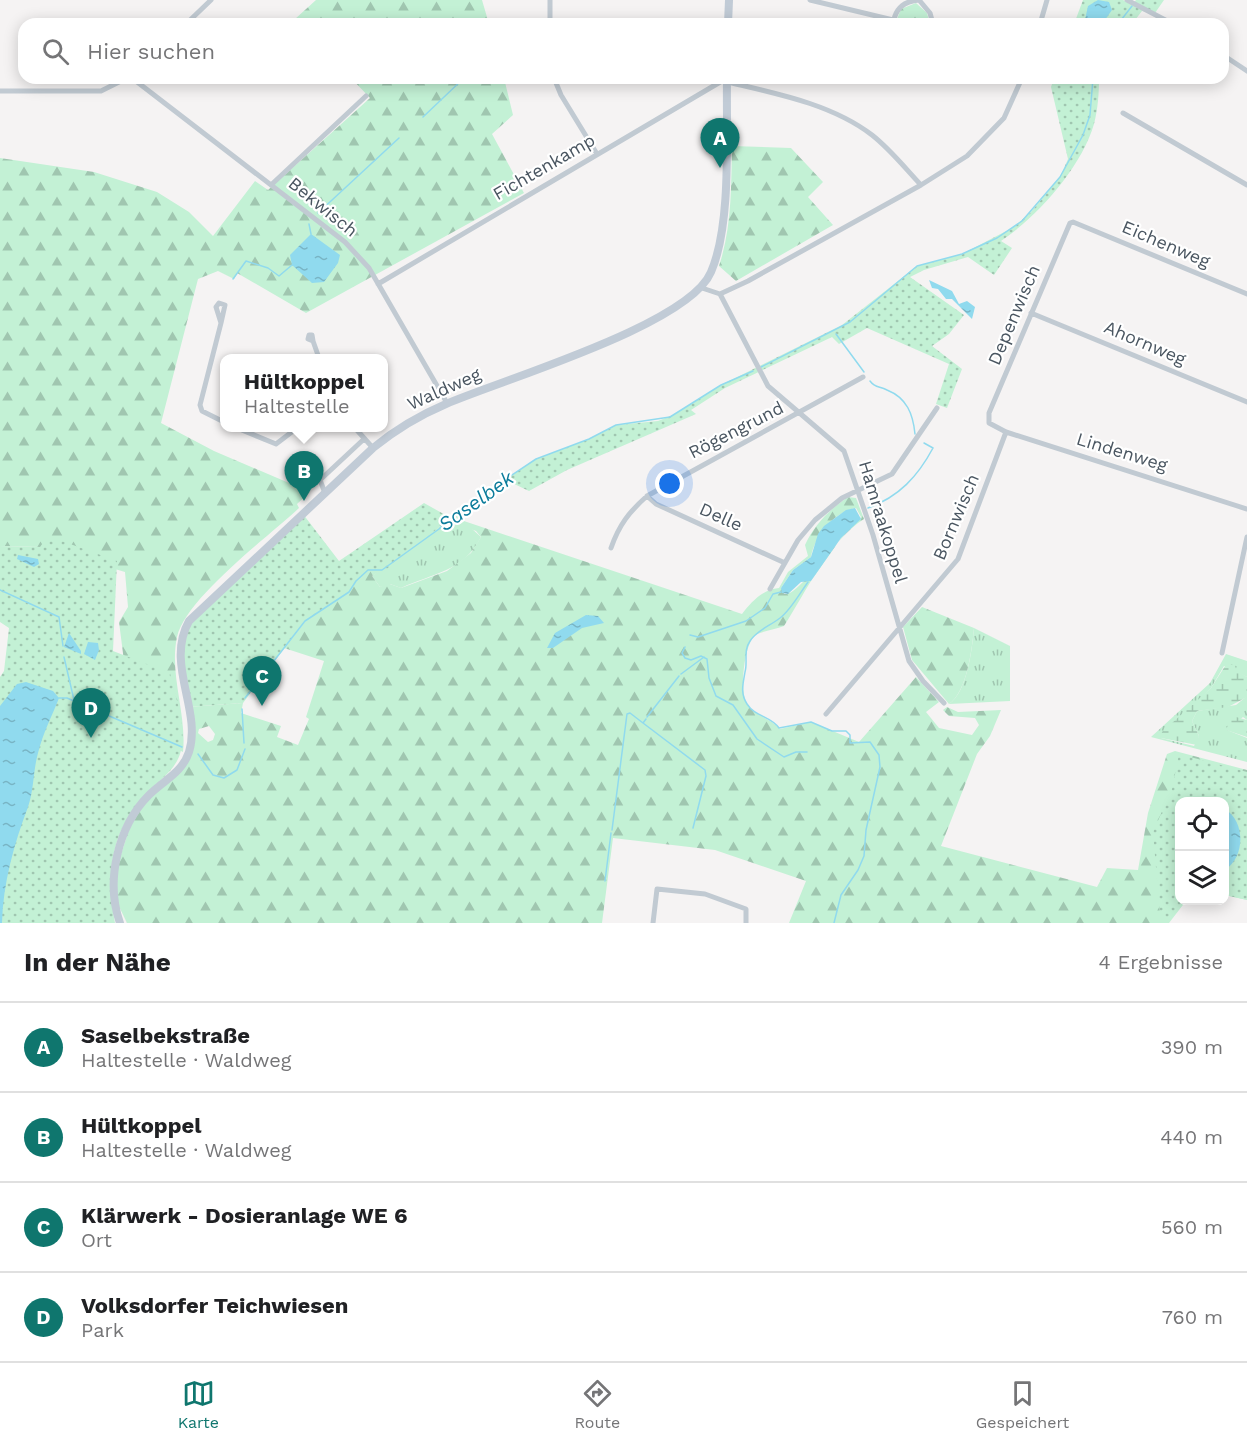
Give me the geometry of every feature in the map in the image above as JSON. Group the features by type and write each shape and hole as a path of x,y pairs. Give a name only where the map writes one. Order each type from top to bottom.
{"main road":[{"path":"729,0 729,18"},
{"name":"Waldweg","path":"120,923 113,885 116,862 126,830 148,796 180,770 190,749 190,730 181,659 185,628 200,609 372,448 418,417 447,403 639,328 681,306 702,288 711,273 724,224 727,84"}],"street":[{"path":"192,18 211,0"},
{"path":"550,0 550,18"},
{"path":"810,0 878,18"},
{"path":"895,18 900,7 909,1 919,0 931,18"},
{"path":"1042,18 1047,0"},
{"path":"1127,0 1161,18"},
{"path":"1229,59 1247,71"},
{"path":"0,92 101,91 117,84"},
{"name":"Bekwisch","path":"138,84 345,242 369,268 447,403"},
{"path":"556,84 597,154"},
{"name":"Fichtenkamp","path":"378,284 717,84"},
{"path":"736,84 783,96 846,119 885,147 921,185"},
{"path":"702,288 720,294 786,262 967,156 986,140 1004,118 1019,84"},
{"path":"271,185 366,96"},
{"path":"1123,113 1247,184"},
{"name":"Eichenweg","path":"1073,222 1247,294"},
{"name":"Depenwisch","path":"989,423 989,413 1070,223 1073,222"},
{"name":"Hamraakoppel","path":"720,294 768,386 844,451 850,462 873,535 909,661 923,681 944,703"},
{"name":"Ahornweg","path":"1031,313 1247,402"},
{"path":"220,419 201,409 221,323"},
{"path":"313,341 318,354"},
{"name":"Rögengrund","path":"611,548 618,529 629,512 647,496 693,468 800,415 863,377"},
{"path":"770,589 798,540 815,520 827,508 857,490 886,478 897,469 937,408"},
{"name":"Lindenweg","path":"989,423 1006,432 1247,509"},
{"path":"246,432 272,443 279,443 292,432"},
{"path":"359,432 372,448"},
{"name":"Bornwisch","path":"826,714 898,627 947,576 958,559 1006,432"},
{"path":"325,493 320,480 364,438"},
{"name":"Delle","path":"647,496 656,504 785,563"},
{"path":"1222,653 1247,537"},
{"path":"653,923 657,889 705,894 746,909 746,923"}],"green space":[{"path":"316,0 482,0 487,18 296,18"},
{"path":"1083,0 1123,0 1132,5 1136,0 1164,0 1155,13 1142,11 1137,18 1076,18"},
{"path":"916,3 927,13 928,18 897,18 901,9"},
{"path":"357,84 505,84 513,115 492,134 524,193 306,313 237,273 234,279 218,271 198,279 161,423 214,451 310,492 297,504 299,508 211,587 195,604 184,621 177,637 175,651 176,680 183,723 183,752 125,723 125,669 119,622 128,607 125,572 41,547 0,546 0,158 94,172 157,192 189,212 213,236 255,181 268,190 370,98"},
{"path":"1052,84 1099,84 1094,124 1088,141 1069,174 1043,205 1001,241 1012,248 994,275 968,257 924,270 910,277 964,315 949,334 932,346 962,369 947,408 936,404 949,364 867,328 839,344 832,337 725,388 691,410 696,414 567,470 529,491 510,482 451,523 443,524 386,570 368,570 356,581 349,592 305,621 243,703 188,707 181,665 185,628 303,514 339,561 424,503 449,517 536,459 589,439 616,425 658,421 673,415 721,385 842,325 917,266 962,254 1012,228 1030,213 1060,177 1068,159"},
{"path":"732,146 791,148 823,182 808,197 833,225 736,281 719,266 729,222"},
{"path":"335,208 343,216 335,224 327,216"},
{"path":"848,497 856,498 864,519 836,545 841,538 861,517 856,508 833,519 821,533 811,557 793,570 781,588 784,594 787,594 807,579 811,581 784,626 757,634 749,646 744,667 743,689 747,704 754,712 780,729 811,722 859,742 916,677 939,702 926,712 939,728 972,735 979,725 975,718 949,716 943,710 947,707 958,712 1001,710 990,736 977,754 941,846 1097,887 1107,868 1138,870 1148,813 1167,754 1175,751 1247,770 1247,900 1229,896 1229,797 1175,797 1175,905 1183,905 1169,923 789,923 806,881 715,850 613,838 602,923 127,923 113,894 114,876 134,814 188,755 188,707 243,703 241,713 281,726 277,737 298,745 309,719 306,717 324,661 284,648 308,618 349,592 356,581 369,569 382,570 372,576 380,587 387,583 401,588 447,571 471,553 481,537 476,531 452,522 455,518 742,614 753,601 779,588 788,572 808,556 805,545 813,531 829,512","holes":["209,726 215,734 213,740 208,742 198,733 199,729"]},
{"path":"452,522 471,528 481,537 465,558 446,570 401,588 390,584 380,587 372,576 443,524"},
{"path":"45,540 62,541 117,561 113,651 170,673 180,713 183,734 180,754 170,771 133,809 118,839 111,872 115,923 0,923 0,677 4,671 9,628 0,622 0,546 40,547"},
{"path":"922,607 974,628 964,680 955,698 949,704 912,660 903,627"},
{"path":"974,628 1010,646 1010,701 949,704 960,690 964,680 970,659"},
{"path":"1226,654 1247,661 1247,677 1224,666 1211,688 1161,738 1194,746 1199,736 1192,721 1197,711 1236,705 1247,696 1247,720 1243,717 1227,730 1247,738 1247,762 1151,737 1210,683"},
{"path":"1227,663 1235,666 1237,671 1247,677 1247,697 1228,707 1197,711 1192,721 1199,736 1197,745 1161,738 1162,732 1211,688"},
{"path":"1236,717 1247,720 1247,737 1226,730 1230,720"},
{"path":"1179,754 1247,772 1247,900 1229,896 1229,797 1175,797 1175,905 1182,905 1170,918 1160,915 1153,832 1172,789"}],"water":[{"path":"1098,0 1109,2 1112,10 1106,18 1085,18 1088,6"},
{"path":"311,234 340,255 338,263 324,282 312,283 292,265 290,255"},
{"path":"929,280 952,291 959,304 967,301 975,307 972,319 952,299 946,299 938,289 932,288"},
{"path":"855,508 861,519 841,538 811,581 801,582 788,594 782,593 781,588 793,570 811,557 818,534 824,526 846,510"},
{"path":"18,555 38,559 39,564 34,567 17,559"},
{"path":"586,615 598,616 604,623 582,628 553,648 547,648 555,633"},
{"path":"69,633 81,651 81,654 64,647"},
{"path":"88,642 98,643 99,650 95,660 84,654"},
{"path":"26,682 53,691 59,698 38,753 30,801 10,864 2,923 0,923 0,706 17,684"},
{"path":"1229,812 1237,822 1240,831 1239,848 1229,867"}],"waterway":[{"name":"Saselbek","path":"1123,18 1132,6"},
{"path":"423,117 458,84"},
{"name":"Saselbek","path":"761,367 850,322 917,266 962,254 997,238 1022,221 1060,177 1083,135 1090,115 1093,84"},
{"path":"318,213 399,138"},
{"path":"309,224 311,234"},
{"path":"233,279 246,261 268,268 279,276 292,265"},
{"path":"836,334 864,372"},
{"name":"Saselbek","path":"245,698 305,621 349,592 356,581 368,570 382,570 439,529 456,512 536,459 589,439 616,425 670,417 721,385 753,371"},
{"path":"870,381 875,386 900,397 911,413 915,434"},
{"path":"868,508 898,492 921,468 933,448 924,443"},
{"path":"808,582 784,615 760,631 750,641 746,653 743,692 750,708 779,728 811,722 832,731 846,731 850,735 850,743 870,742 879,755 880,767 866,830 864,856 858,870 841,895 834,923"},
{"path":"0,590 59,617 63,646"},
{"path":"690,635 698,637 746,621 765,608 773,594 781,592"},
{"path":"685,647 682,653 685,658 691,660 701,656 707,659 709,678 716,696 733,705 757,739 784,757 796,752 807,752"},
{"path":"64,657 74,700"},
{"path":"681,674 704,657"},
{"path":"647,717 679,676"},
{"name":"Saselbek","path":"59,698 67,698 182,747"},
{"name":"Saselbek","path":"242,709 244,743"},
{"path":"612,830 627,714 630,713 643,723"},
{"path":"646,719 643,723 705,770 706,776 693,828"},
{"name":"Saselbek","path":"198,754 213,775 224,778 237,770 245,749"},
{"path":"605,881 611,833"}],"place":[{"name":"Saselbekstraße","path":"720,168"},
{"name":"Hültkoppel","path":"304,501"},
{"name":"Klärwerk - Dosieranlage WE 6","path":"262,706"},
{"name":"Volksdorfer Teichwiesen","path":"91,738"}]}
